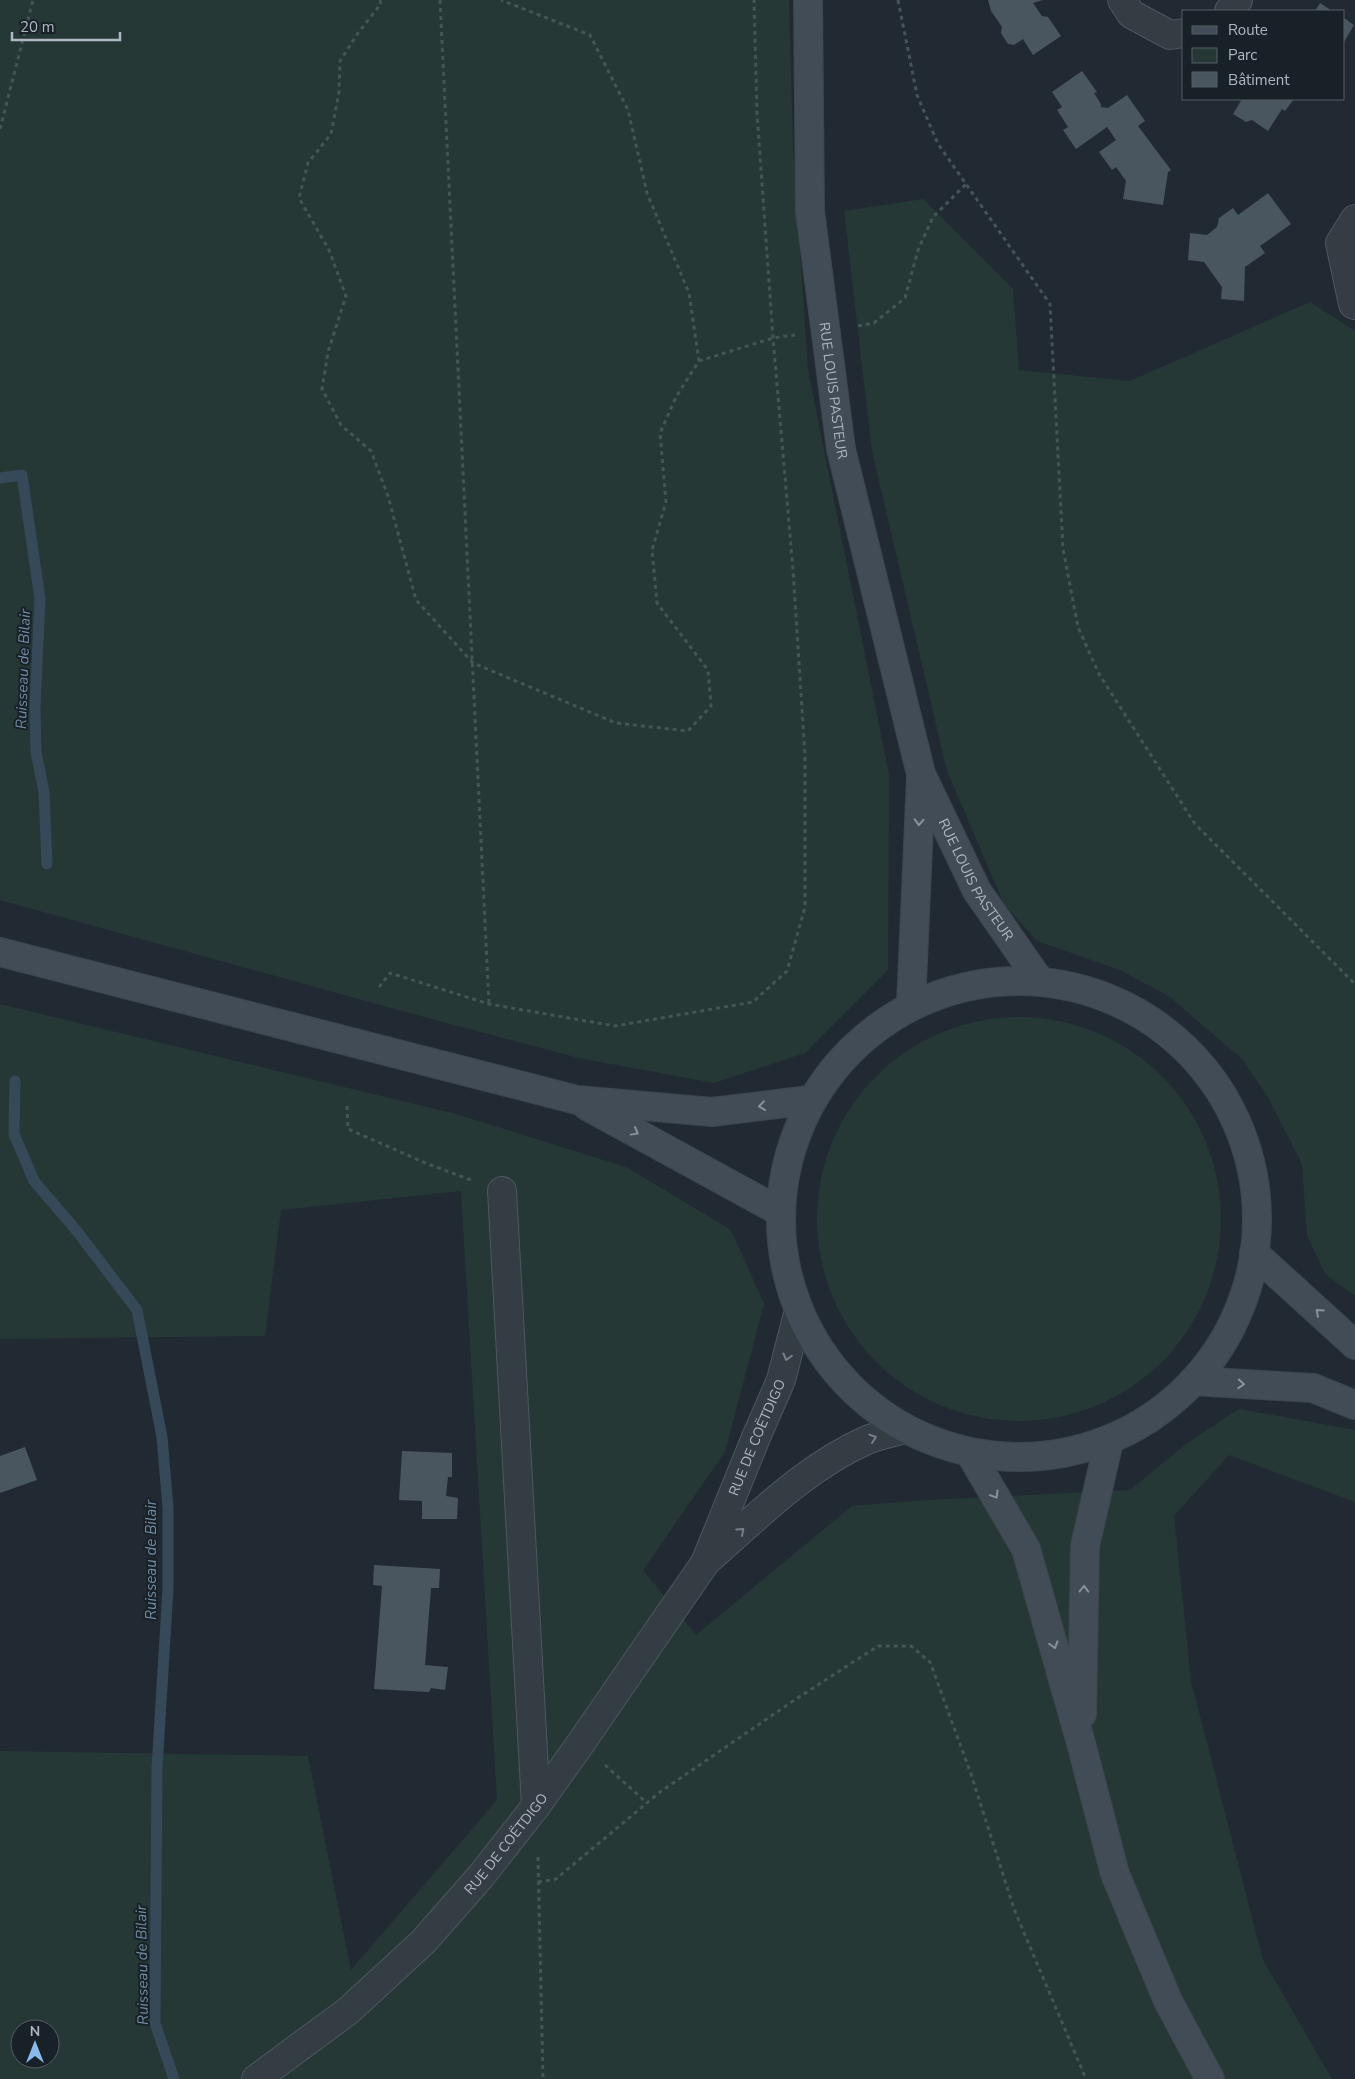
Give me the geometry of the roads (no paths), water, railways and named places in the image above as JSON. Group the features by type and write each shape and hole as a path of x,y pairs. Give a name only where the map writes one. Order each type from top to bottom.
{"main road":[{"name":"RUE LOUIS PASTEUR","path":"808,0 810,211 841,450 922,774 977,891 1039,980"},
{"name":"RUE LOUIS PASTEUR","path":"910,1005 922,774"},
{"path":"0,952 576,1100 712,1112 810,1100"},
{"path":"1039,980 1109,996 1170,1032 1219,1085 1249,1149 1258,1221 1253,1271 1239,1320 1219,1353 1170,1405 1109,1441 1040,1457 970,1453 904,1429 848,1386 809,1335 799,1310 786,1275 779,1211 788,1154 810,1100 853,1045 910,1005 973,984 1039,980"},
{"path":"576,1100 779,1211"},
{"path":"1254,1253 1355,1345"},
{"path":"1193,1380 1313,1388 1355,1405"},
{"path":"1081,1742 1085,1546 1109,1441"},
{"path":"970,1453 1026,1549 1081,1742 1115,1874 1168,2001 1210,2079"}],"street":[{"path":"1122,0 1131,14 1170,35 1182,33"},
{"path":"1230,10 1238,0"},
{"path":"1355,219 1340,243 1353,304 1355,305"},
{"path":"502,1191 536,1806"},
{"name":"RUE DE COËTDIGO","path":"256,2079 348,2011 423,1942 481,1876 536,1806 705,1563 756,1435 781,1380 799,1310"},
{"name":"RUE DE COËTDIGO","path":"705,1563 800,1478 846,1450 870,1439 904,1429"}],"waterway":[{"name":"Ruisseau de Bilair","path":"0,478 22,475 40,599 35,707 36,752 44,792 47,864"},
{"name":"Ruisseau de Bilair","path":"15,1081 14,1134 34,1181 76,1230 137,1310 162,1437 168,1508 168,1589 157,1768 155,2023 174,2079"}]}
